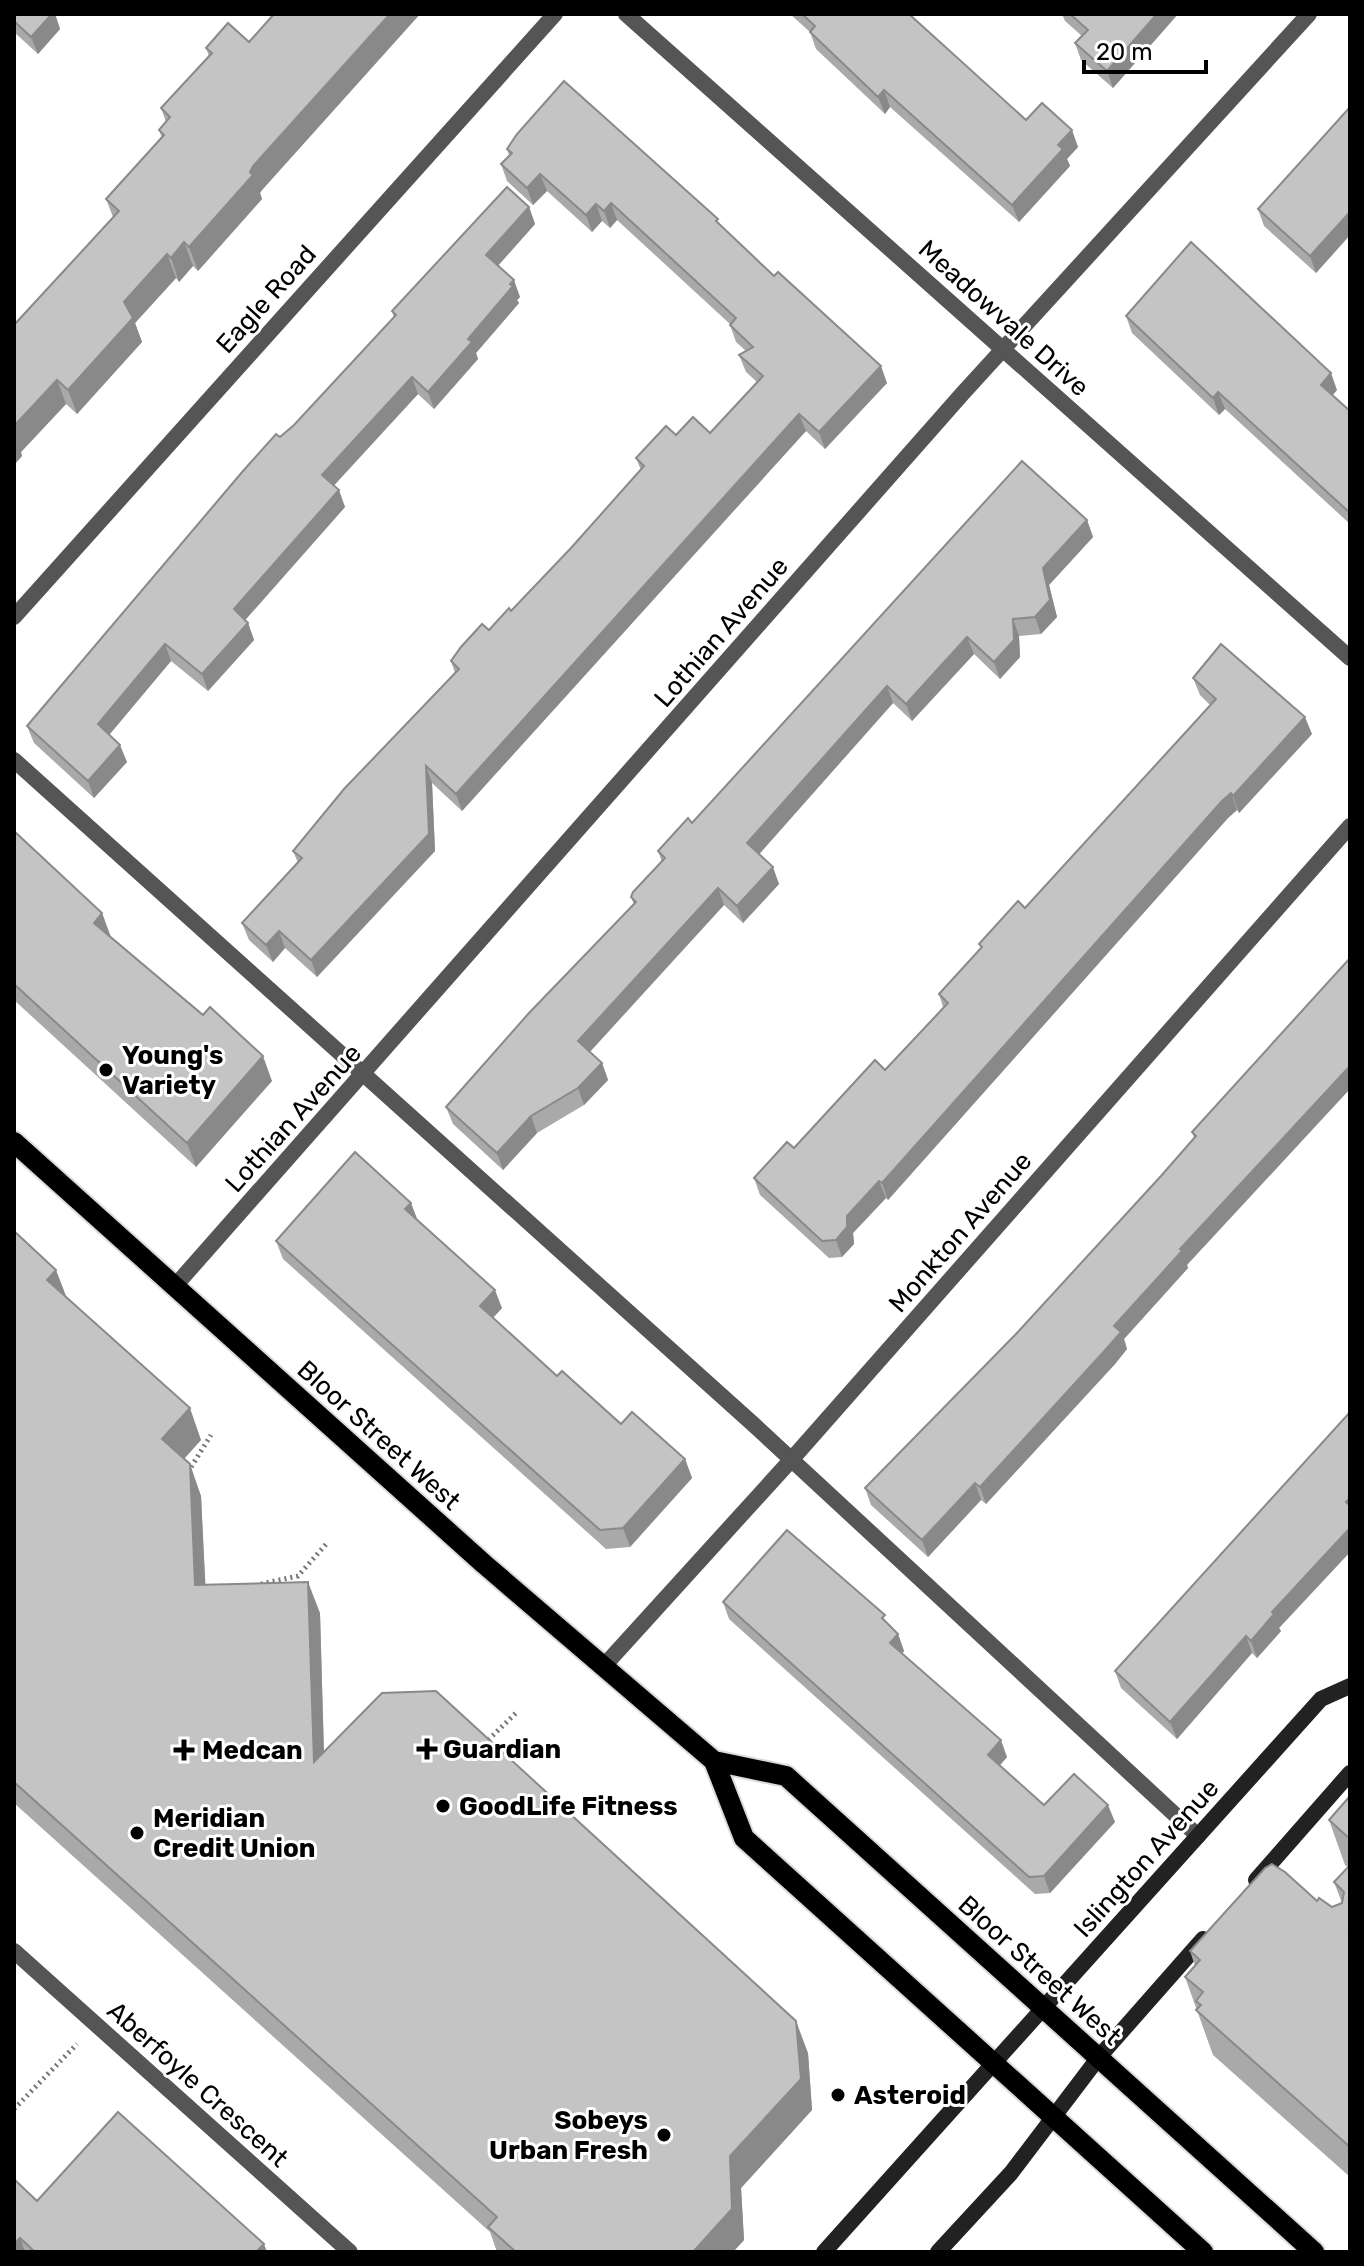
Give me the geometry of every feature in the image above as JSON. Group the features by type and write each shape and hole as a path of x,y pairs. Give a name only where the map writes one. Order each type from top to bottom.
{"main road":[{"name":"Bloor Street West","path":"14,1142 603,1667 714,1761 744,1838 1203,2252"},
{"name":"Islington Avenue","path":"824,2252 1321,1699 1350,1686"},
{"name":"Bloor Street West","path":"714,1761 786,1776 1314,2252"},
{"path":"1260,1884 1350,1773"},
{"path":"938,2252 1011,2173 1099,2057 1219,1922"}],"street":[{"name":"Eagle Road","path":"14,617 555,14"},
{"name":"Meadowvale Drive","path":"626,14 1350,658"},
{"name":"Lothian Avenue","path":"175,1286 1003,349 1309,14"},
{"path":"14,760 792,1459 1198,1836"},
{"name":"Monkton Avenue","path":"603,1667 792,1459 1350,826"},
{"name":"Aberfoyle Crescent","path":"14,1951 350,2252"}],"path":[{"path":"184,1480 211,1435"},
{"path":"260,1600 258,1585 298,1576 328,1542"},
{"path":"478,1750 518,1711"},
{"path":"14,2109 95,2024"}],"building":[{"path":"14,14 52,14 31,37 14,21"},
{"path":"274,14 390,14 253,166 250,172 253,175 189,247 184,242 171,258 167,254 124,302 133,318 68,390 57,380 14,426 14,325 119,211 106,199 164,135 159,130 170,117 161,108 212,53 206,48 228,23 249,42"},
{"path":"802,14 909,14 1026,120 1042,103 1072,130 1058,145 1063,149 1012,205 884,90 878,97 810,32 815,26"},
{"path":"1070,14 1157,14 1107,71 1075,43 1088,30"},
{"path":"564,81 718,219 716,221 774,276 778,272 881,366 819,432 799,414 456,794 426,766 429,834 311,960 279,931 266,945 242,923 302,858 293,851 344,789 459,669 451,661 461,647 482,624 489,630 509,608 511,611 644,466 636,458 666,426 676,435 693,417 710,433 763,376 739,355 753,347 730,325 736,318 611,203 604,211 596,204 586,215 540,174 527,188 501,164 512,153 507,149 517,134"},
{"path":"1350,107 1350,212 1310,256 1258,209"},
{"path":"507,187 529,207 486,255 514,280 510,284 513,286 468,339 472,342 428,392 412,377 322,475 339,490 234,609 248,623 202,674 165,644 98,724 120,745 88,781 27,726 243,471 276,434 280,437 294,425 396,315 392,311"},
{"path":"1191,242 1331,373 1321,385 1350,411 1350,513 1218,392 1213,398 1126,316"},
{"path":"1022,461 1087,520 1043,568 1050,600 1035,617 1013,619 1014,640 994,662 967,637 906,704 887,686 747,843 773,867 737,906 718,888 578,1041 602,1063 578,1088 531,1116 497,1153 446,1107 529,1013 636,902 631,897 633,892 665,858 658,851 688,818 692,823"},
{"path":"1221,644 1305,717 1233,796 1231,793 1222,801 882,1183 879,1181 847,1216 847,1227 836,1240 822,1241 754,1178 787,1142 794,1148 875,1060 885,1070 948,1003 939,994 982,947 979,944 1018,901 1025,908 1216,699 1193,678"},
{"path":"14,831 102,913 94,923 203,1015 210,1007 263,1056 187,1143 14,984"},
{"path":"1350,958 1350,1066 1180,1249 1182,1251 1114,1326 1121,1332 1108,1347 980,1487 975,1483 922,1540 865,1488 1015,1335 1161,1176 1196,1136 1192,1132"},
{"path":"355,1152 411,1203 405,1209 495,1290 480,1306 557,1376 562,1371 621,1424 632,1412 685,1459 623,1528 600,1530 276,1241"},
{"path":"14,1231 56,1270 47,1280 190,1408 162,1439 190,1464 195,1585 308,1582 314,1762 382,1693 436,1691 796,2021 801,2079 730,2156 732,2209 693,2252 516,2252 488,2227 497,2217 14,1782"},
{"path":"1350,1412 1350,1498 1346,1502 1350,1506 1350,1528 1272,1612 1274,1614 1251,1641 1246,1636 1170,1722 1115,1671"},
{"path":"787,1530 885,1615 882,1618 898,1634 890,1643 1001,1740 988,1755 1044,1805 1074,1774 1108,1805 1044,1876 1029,1877 723,1602"},
{"path":"1350,1796 1350,1839 1329,1820"},
{"path":"1272,1864 1317,1901 1319,1898 1332,1907 1342,1903 1344,1892 1334,1882 1350,1865 1350,2147 1196,2010 1201,2005 1196,2001 1203,1992 1185,1977 1200,1960 1190,1951"},
{"path":"118,2112 264,2244 256,2252 35,2252 20,2238 14,2244 14,2179 37,2201"}],"place":[{"name":"Young's Variety","path":"106,1070"},
{"name":"Guardian","path":"427,1749"},
{"name":"Medcan","path":"184,1750"},
{"name":"GoodLife Fitness","path":"443,1806"},
{"name":"Meridian Credit Union","path":"137,1833"},
{"name":"Asteroid","path":"838,2095"},
{"name":"Sobeys Urban Fresh","path":"664,2135"}]}
